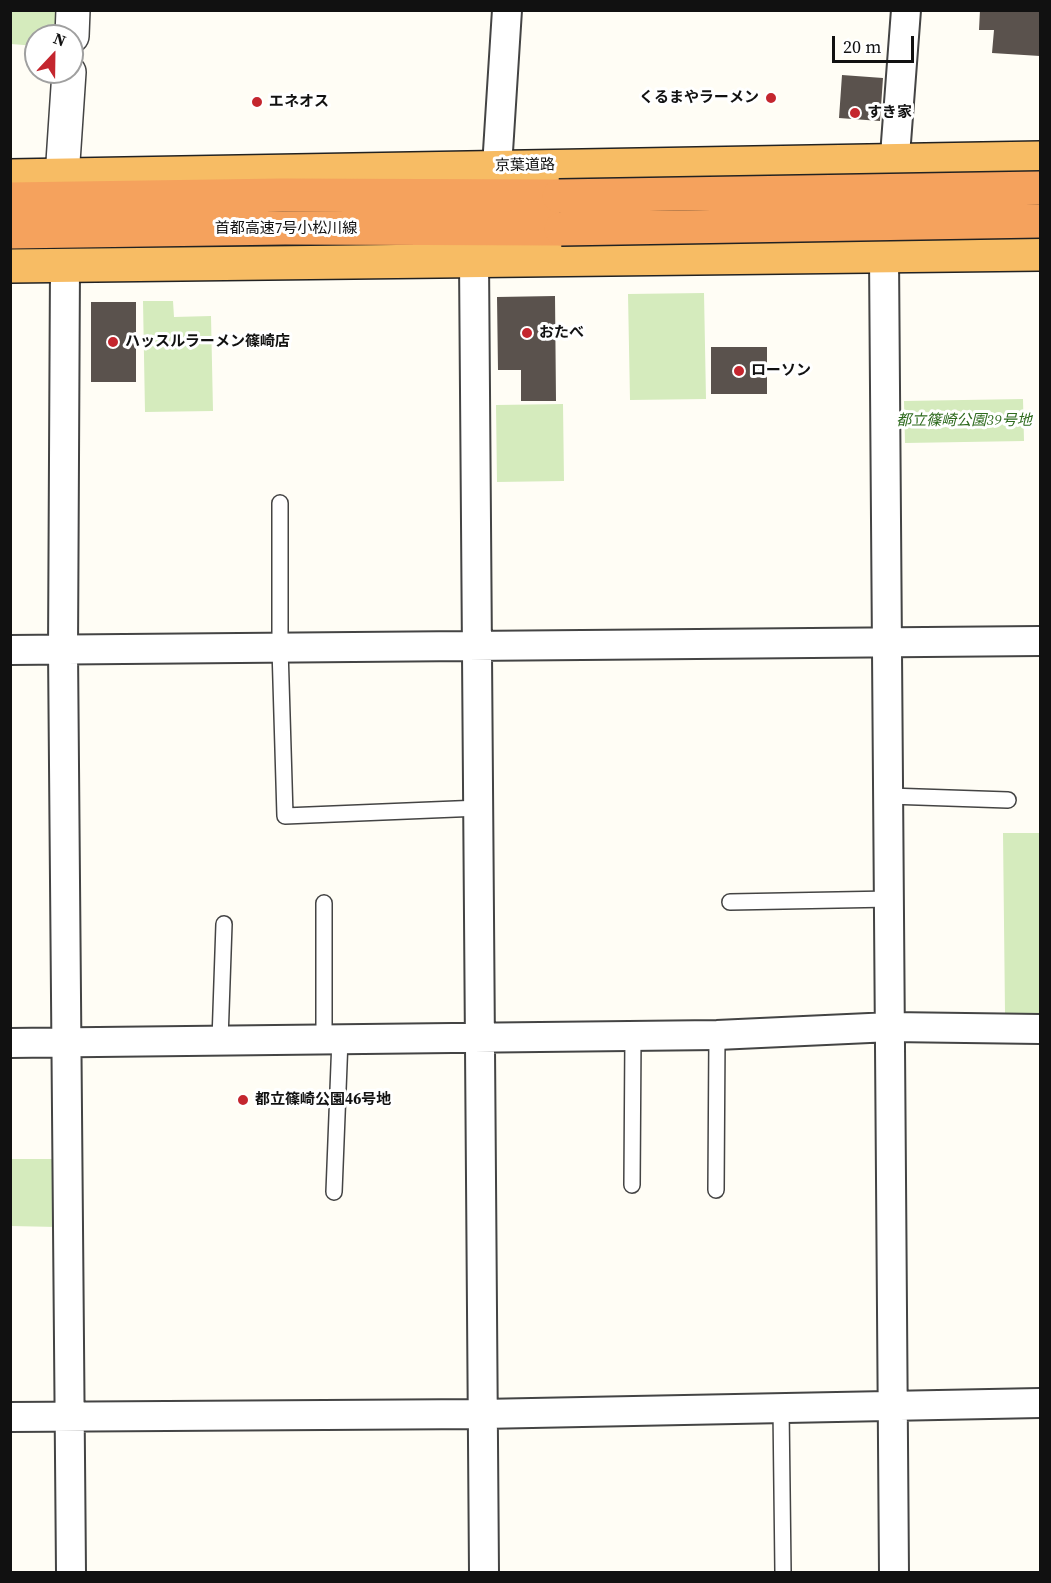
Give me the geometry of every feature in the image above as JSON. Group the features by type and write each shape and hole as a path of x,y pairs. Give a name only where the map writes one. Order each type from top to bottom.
{"highway":[{"name":"京葉道路","path":"10,176 62,177 1041,158"},
{"name":"京葉道路","path":"10,198 282,195 559,196 1041,188"},
{"name":"首都高速7号小松川線","path":"10,232 285,228 561,229 1041,221"},
{"path":"10,266 1041,254"}],"street":[{"path":"497,167 507,10"},
{"path":"894,1572 891,899 886,644 884,256 897,159 906,10"},
{"path":"62,177 68,84"},
{"path":"474,260 479,646 481,1414 484,1572"},
{"path":"65,266 63,650 71,1572"},
{"path":"10,650 1041,641"},
{"path":"10,1043 717,1035 891,1027 1041,1029"},
{"path":"10,1417 481,1414 893,1404 1041,1403"}],"lane":[{"path":"280,503 280,648 285,816 480,808"},
{"path":"889,796 1008,800"},
{"path":"730,902 891,899"},
{"path":"324,903 332,1039 334,1192"},
{"path":"220,1041 224,924"},
{"path":"632,1185 633,1035"},
{"path":"716,1190 717,1035"},
{"path":"781,1407 783,1572"}],"green space":[{"path":"10,11 58,11 57,24 24,24 24,45 11,44"},
{"path":"704,293 706,399 630,400 628,294"},
{"path":"143,301 173,301 174,317 211,316 213,411 145,412"},
{"name":"都立篠崎公園39号地","path":"1023,399 1024,441 905,443 904,401"},
{"path":"563,404 564,481 497,482 496,405"},
{"path":"1003,833 1040,833 1040,1013 1005,1013"},
{"path":"11,1159 57,1159 57,1227 11,1226"}],"building":[{"path":"980,10 1040,10 1040,56 992,53 994,30 979,30"},
{"path":"842,75 883,78 880,121 839,118"},
{"name":"おたべ","path":"555,296 556,401 521,401 521,370 498,370 497,297"},
{"name":"ハッスルラーメン篠崎店","path":"91,302 136,302 136,382 91,382"},
{"name":"ローソン","path":"711,347 767,347 767,394 711,394"}],"place":[{"name":"くるまやラーメン","path":"771,98"},
{"name":"エネオス","path":"257,102"},
{"name":"すき家","path":"855,113"},
{"name":"おたべ","path":"527,333"},
{"name":"ハッスルラーメン篠崎店","path":"113,342"},
{"name":"ローソン","path":"739,371"},
{"name":"都立篠崎公園46号地","path":"243,1100"}]}
